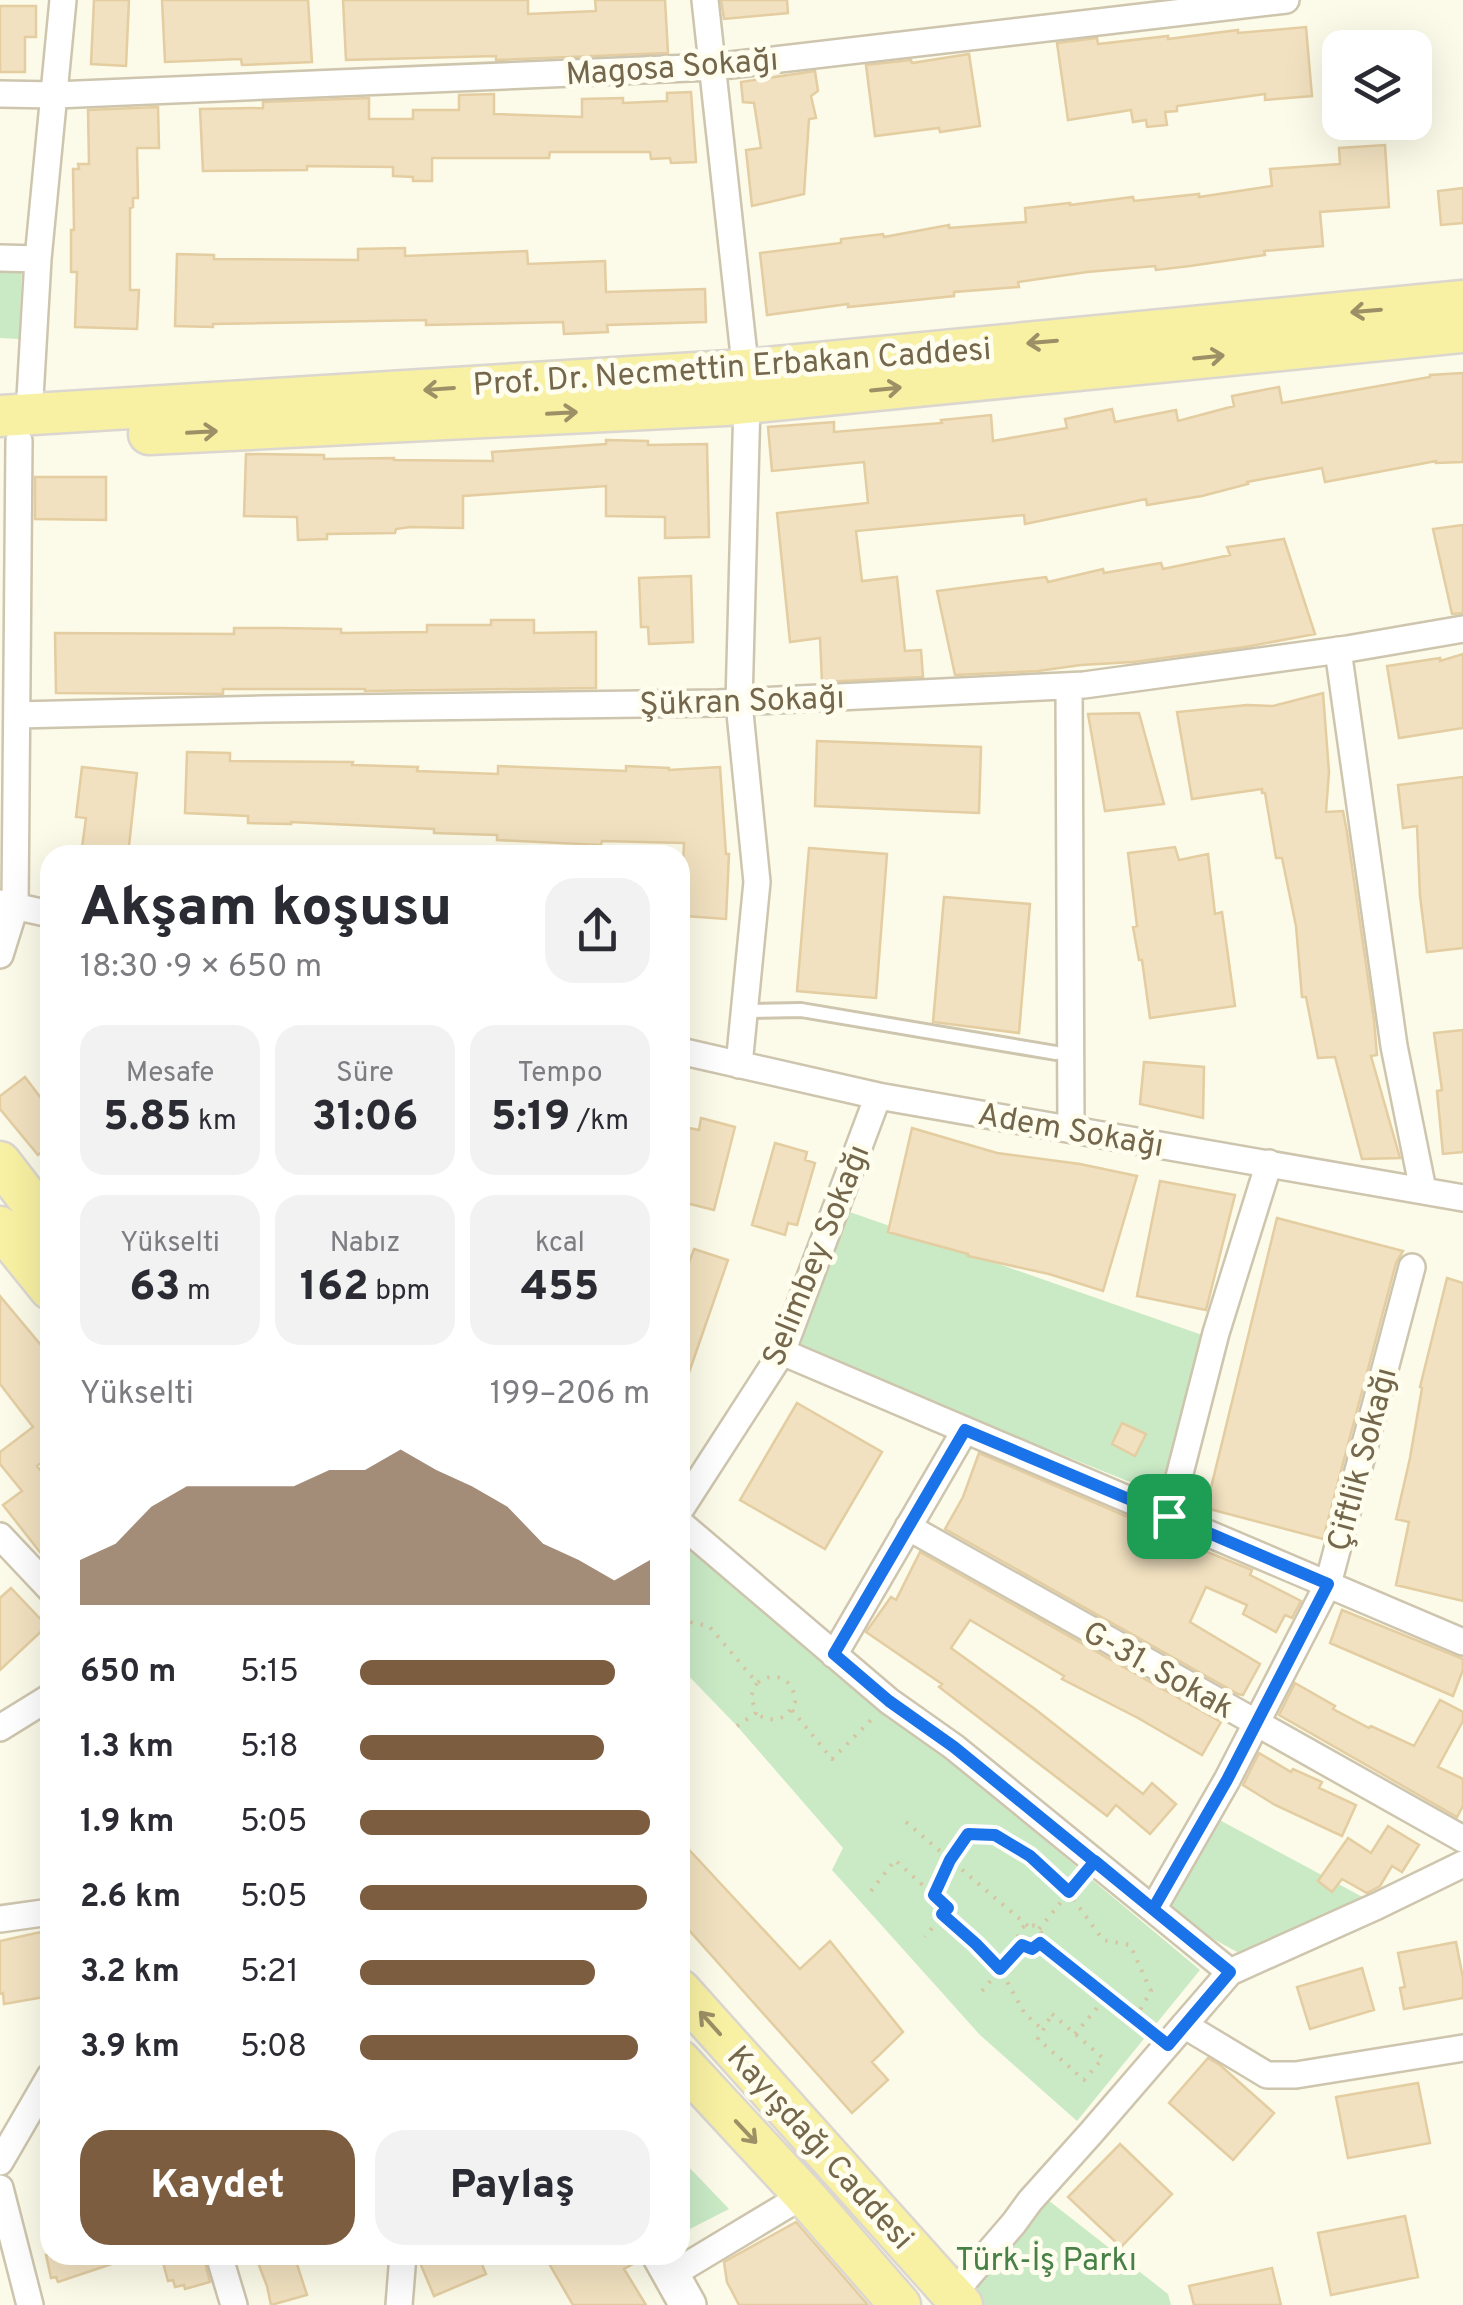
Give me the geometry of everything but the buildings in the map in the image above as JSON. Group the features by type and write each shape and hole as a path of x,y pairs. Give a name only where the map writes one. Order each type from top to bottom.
{"main road":[{"name":"Prof. Dr. Necmettin Erbakan Caddesi","path":"746,386 1463,302"},
{"name":"Prof. Dr. Necmettin Erbakan Caddesi","path":"12,428 746,386 1463,332"},
{"path":"0,1162 40,1215"},
{"path":"0,1227 40,1277"},
{"name":"Kayışdağı Caddesi","path":"690,2001 957,2300"},
{"name":"Kayışdağı Caddesi","path":"690,2072 900,2305"}],"street":[{"path":"0,955 8,905 17,715 12,428 38,259 63,0"},
{"path":"705,0 746,386 739,702 756,882 739,1065"},
{"name":"Magosa Sokağı","path":"0,94 55,95 713,68 1286,0"},
{"path":"0,258 38,259"},
{"name":"Şükran Sokağı","path":"17,715 739,702 1069,686 1338,650 1463,628"},
{"path":"1338,650 1394,1046 1424,1190"},
{"path":"1069,686 1071,1129"},
{"path":"8,905 40,912"},
{"name":"Adem Sokağı","path":"690,1053 878,1096 1463,1198"},
{"name":"Selimbey Sokağı","path":"690,1495 782,1352 878,1096"},
{"path":"1169,1516 1216,1334 1269,1163"},
{"name":"Çiftlik Sokağı","path":"1153,1909 1227,1780 1328,1584 1412,1267"},
{"path":"782,1352 1463,1642"},
{"path":"834,1654 965,1430"},
{"name":"G-31. Sokak","path":"908,1528 1463,1839"},
{"path":"690,1532 889,1701 954,1747 1230,1972"},
{"path":"0,1536 40,1579"},
{"path":"0,1728 40,1703"},
{"path":"957,2300 1030,2200 1230,1972 1463,1864"},
{"path":"0,1919 40,1913"},
{"path":"1176,2035 1266,2075 1296,2074 1463,2048"},
{"path":"0,2162 40,2093"},
{"path":"0,2188 30,2305"},
{"path":"673,2278 804,2194"},
{"path":"222,2265 234,2305"},
{"path":"399,2305 402,2265"}],"lane":[{"path":"744,1010 801,1010 1056,1054"}],"path":[{"path":"690,1622 708,1626 757,1682"},
{"path":"770,1676 785,1679 795,1694 792,1710 773,1720 762,1718 751,1696 757,1682 770,1676"},
{"path":"792,1710 832,1760 889,1701"},
{"path":"737,1726 756,1712"},
{"path":"906,1822 1028,1926 1039,1929"},
{"path":"934,1895 950,1860 968,1834 995,1835 1030,1856 1069,1892 1103,1940 1130,1945 1151,1991 1134,2019"},
{"path":"871,1892 894,1860 948,1908 925,1937"},
{"path":"1039,1929 1095,1861"},
{"path":"942,1914 1000,1969 1025,2014 1043,2030"},
{"path":"1022,1945 1019,1934 1028,1926"},
{"path":"1022,1945 1032,1949 1040,1943 1039,1929"},
{"path":"1040,1943 1134,2019 1176,2035"},
{"path":"982,1991 1022,1945"},
{"path":"1075,2034 1107,1996"},
{"path":"1052,2014 1103,2058 1084,2080 1038,2040 1043,2030 1052,2014"}],"green space":[{"path":"0,266 22,267 19,339 0,338"},
{"path":"844,1210 1208,1337 1160,1494 796,1348"},
{"path":"690,1543 1200,1970 1077,2121 980,2035 832,1870 843,1848 690,1677"},
{"path":"1214,1817 1370,1901 1239,1953 1145,1902"},
{"path":"690,2168 729,2209 690,2229"},
{"name":"Türk-İş Parkı","path":"1039,2193 1168,2294 1171,2305 985,2305 966,2285"}],"route":[{"path":"1169,1516 965,1430 834,1654 889,1701 954,1747 1095,1861 1153,1909 1230,1972 1168,2045 1040,1943 1032,1949 1022,1945 1000,1969 942,1914 948,1908 934,1895 950,1860 968,1834 995,1835 1030,1856 1069,1892 1095,1861 1153,1909 1227,1780 1328,1584 1169,1516"}]}
